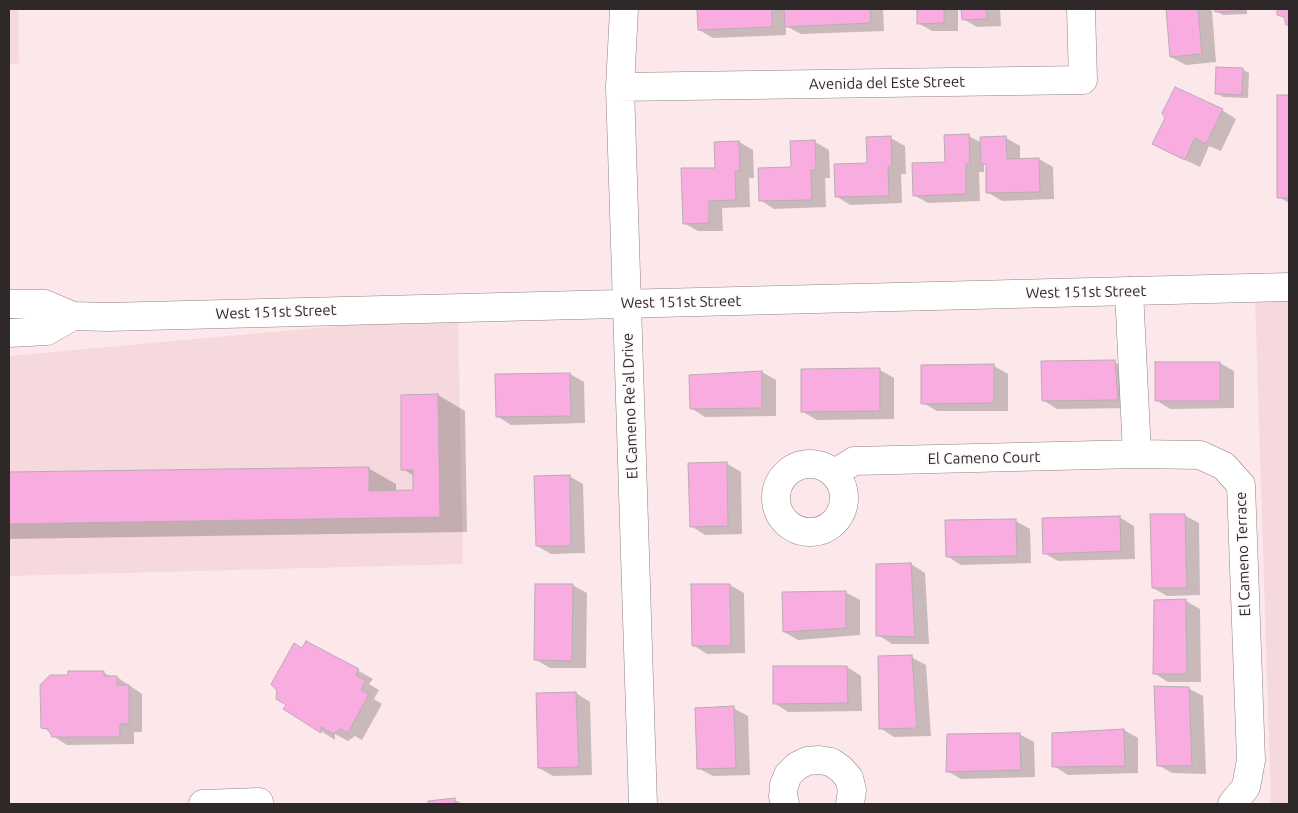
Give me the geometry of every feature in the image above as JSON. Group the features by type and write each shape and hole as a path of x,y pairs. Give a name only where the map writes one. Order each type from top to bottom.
{"street":[{"name":"El Cameno Re'al Drive","path":"624,9 620,86 643,804"},
{"name":"Avenida del Este Street","path":"620,86 1083,80 1081,9"},
{"name":"West 151st Street","path":"9,304 45,304 74,316 107,317 1289,287"},
{"path":"1129,291 1138,454"},
{"path":"9,333 47,331 74,316"},
{"name":"El Cameno Court","path":"835,473 854,461 1138,454"},
{"name":"El Cameno Terrace","path":"1138,454 1200,455 1224,466 1241,485 1251,760 1246,787 1232,804"},
{"path":"785,804 783,796 784,785 788,775 797,766 807,761 819,760 831,762 849,778 852,790 850,804"},
{"path":"203,804 259,802"}],"shaded area":[{"path":"9,9 18,9 19,63 9,64"},
{"path":"1289,296 1289,804 1271,804 1255,297"},
{"path":"458,315 463,564 9,576 9,356"}],"building":[{"path":"697,9 772,9 772,27 698,30"},
{"path":"784,9 870,9 871,23 785,27"},
{"path":"917,9 944,9 944,23 917,24"},
{"path":"961,9 986,9 987,19 962,20"},
{"path":"1166,9 1198,9 1202,54 1170,57"},
{"path":"1215,9 1241,9 1241,11 1215,12"},
{"path":"1277,9 1289,9 1289,25 1286,25 1284,17 1277,15"},
{"path":"1216,67 1243,68 1242,95 1215,94"},
{"path":"1175,87 1223,109 1206,144 1195,138 1185,160 1152,144 1165,118 1162,113"},
{"path":"1277,95 1289,95 1289,198 1277,198"},
{"path":"969,134 970,164 966,164 966,194 913,196 912,163 945,162 944,135"},
{"path":"891,136 892,166 888,166 889,196 835,197 834,164 867,163 866,137"},
{"path":"1006,136 1007,159 1039,158 1040,192 986,193 986,164 981,164 980,137"},
{"path":"815,140 816,170 811,170 812,200 759,201 758,168 791,167 790,141"},
{"path":"739,141 740,171 735,171 736,200 709,201 709,223 683,224 681,168 715,168 714,142"},
{"path":"1115,360 1118,400 1042,401 1041,361"},
{"path":"1155,362 1220,362 1220,401 1155,401"},
{"path":"994,364 994,403 921,404 921,365"},
{"path":"880,368 880,411 801,412 801,369"},
{"path":"762,371 762,408 690,409 689,375"},
{"path":"570,373 571,416 496,417 495,374"},
{"path":"438,394 440,517 9,524 9,472 369,467 369,491 413,490 413,470 401,470 401,395"},
{"path":"727,462 728,526 690,527 688,463"},
{"path":"570,475 571,546 536,546 534,476"},
{"path":"1150,514 1185,514 1187,588 1152,588"},
{"path":"1120,516 1121,551 1043,554 1042,518"},
{"path":"1016,519 1017,556 946,557 945,520"},
{"path":"911,563 915,637 876,636 876,564"},
{"path":"535,584 573,584 572,661 534,660"},
{"path":"691,584 730,584 731,646 692,646"},
{"path":"846,591 846,628 783,632 782,592"},
{"path":"1186,599 1187,674 1153,674 1154,600"},
{"path":"306,641 359,669 356,675 366,681 361,690 369,694 348,733 340,729 333,734 321,727 321,733 283,709 286,705 276,699 277,691 271,684 294,643 302,648"},
{"path":"912,655 917,728 879,729 878,656"},
{"path":"773,666 847,666 848,703 773,704"},
{"path":"68,671 104,671 104,676 117,676 117,685 129,685 129,724 120,724 120,737 52,737 48,729 41,728 40,685 50,675 68,675"},
{"path":"1154,686 1189,687 1192,766 1157,766"},
{"path":"576,692 579,767 538,768 536,693"},
{"path":"734,706 736,768 697,769 695,708"},
{"path":"1124,729 1125,766 1052,767 1052,733"},
{"path":"1020,733 1021,770 946,772 947,734"},
{"path":"455,798 455,804 428,804 428,801"}]}
